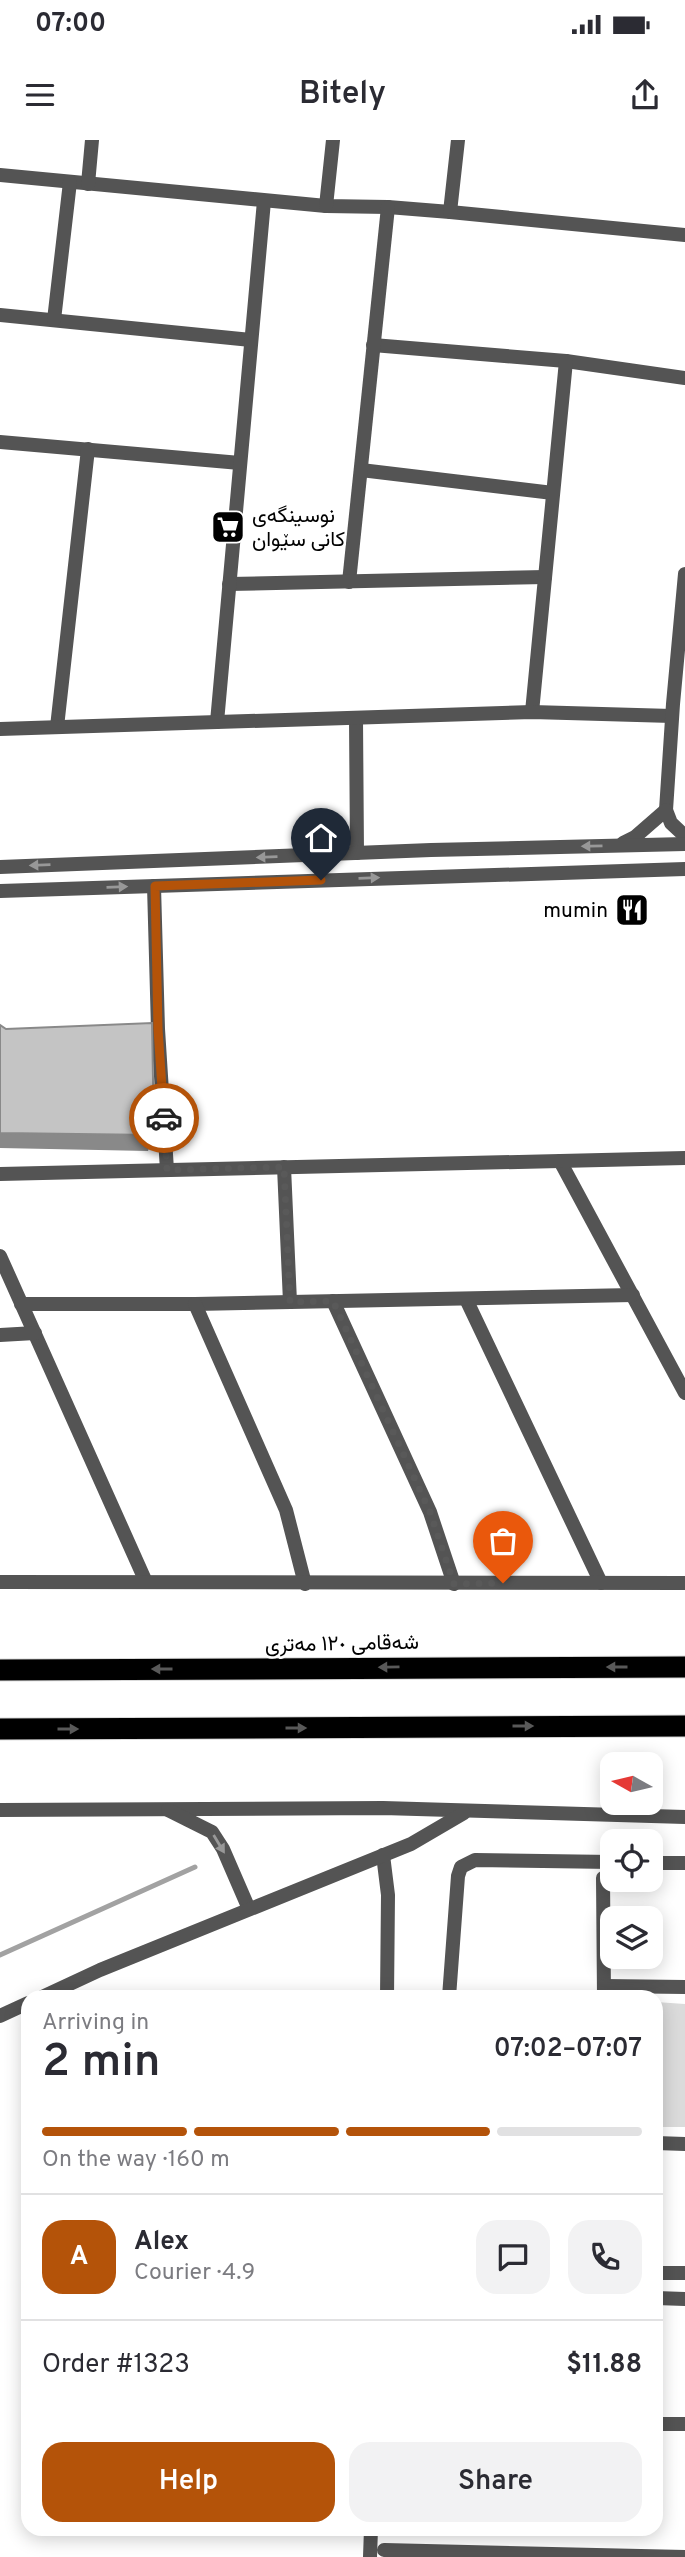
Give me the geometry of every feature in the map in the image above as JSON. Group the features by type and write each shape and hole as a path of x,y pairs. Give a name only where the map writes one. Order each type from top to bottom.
{"highway":[{"name":"شەقامی ١٢٠ مەتری","path":"0,1670 685,1667"},
{"path":"0,1729 685,1726"}],"street":[{"path":"88,184 92,140"},
{"path":"326,206 333,140"},
{"path":"450,212 458,140"},
{"path":"0,175 264,201 450,212 685,235"},
{"path":"54,320 70,182"},
{"path":"217,722 264,201"},
{"path":"349,582 388,207"},
{"path":"0,315 251,341"},
{"path":"373,345 566,361 685,378"},
{"path":"532,712 566,361"},
{"path":"0,442 240,463"},
{"path":"57,727 88,449"},
{"path":"361,470 553,493"},
{"path":"685,574 666,810 671,823 685,836"},
{"path":"229,584 545,578"},
{"path":"0,729 676,708"},
{"path":"355,719 357,853"},
{"path":"619,846 635,837 666,810"},
{"path":"0,867 431,850 685,844"},
{"path":"431,850 432,876"},
{"path":"0,891 685,869"},
{"path":"155,886 151,1029 167,1170"},
{"path":"0,1174 685,1158"},
{"path":"561,1161 685,1393"},
{"path":"284,1167 290,1302"},
{"path":"0,1256 146,1581"},
{"path":"22,1304 195,1304 633,1295"},
{"path":"466,1298 601,1583"},
{"path":"333,1301 430,1512 454,1584"},
{"path":"195,1304 286,1510 305,1584"},
{"path":"0,1335 35,1333"},
{"path":"0,1582 685,1583"},
{"path":"163,1808 212,1832 223,1849 249,1909"},
{"path":"0,1810 383,1808 685,1817"},
{"path":"57,1990 100,1970 411,1844 467,1812"},
{"path":"383,1855 388,1895 387,1990"},
{"path":"450,1990 458,1876 461,1867 475,1860 600,1863"},
{"path":"663,1863 685,1863"},
{"path":"603,1892 604,1990"},
{"path":"624,1990 685,1987"},
{"path":"0,2016 21,2006"},
{"path":"663,2143 685,2144"},
{"path":"663,2273 685,2273"},
{"path":"663,2298 685,2299"},
{"path":"663,2424 685,2424"},
{"path":"370,2557 371,2536"},
{"path":"384,2550 685,2557"}],"shaded area":[{"path":"663,2002 685,2004 685,2127 663,2127"}],"building":[{"path":"152,1023 154,1135 0,1133 0,1025 6,1029"}],"waterway":[{"path":"0,1955 195,1867"}],"way so far":[{"path":"164,1118 167,1170 284,1167 290,1302 333,1301 430,1512 454,1584 503,1583"}],"place":[{"name":"نوسینگەی کانی سێوان","path":"228,527"},
{"name":"mumin","path":"632,910"}],"route":[{"path":"164,1118 158,1029 155,886 321,880"}]}
